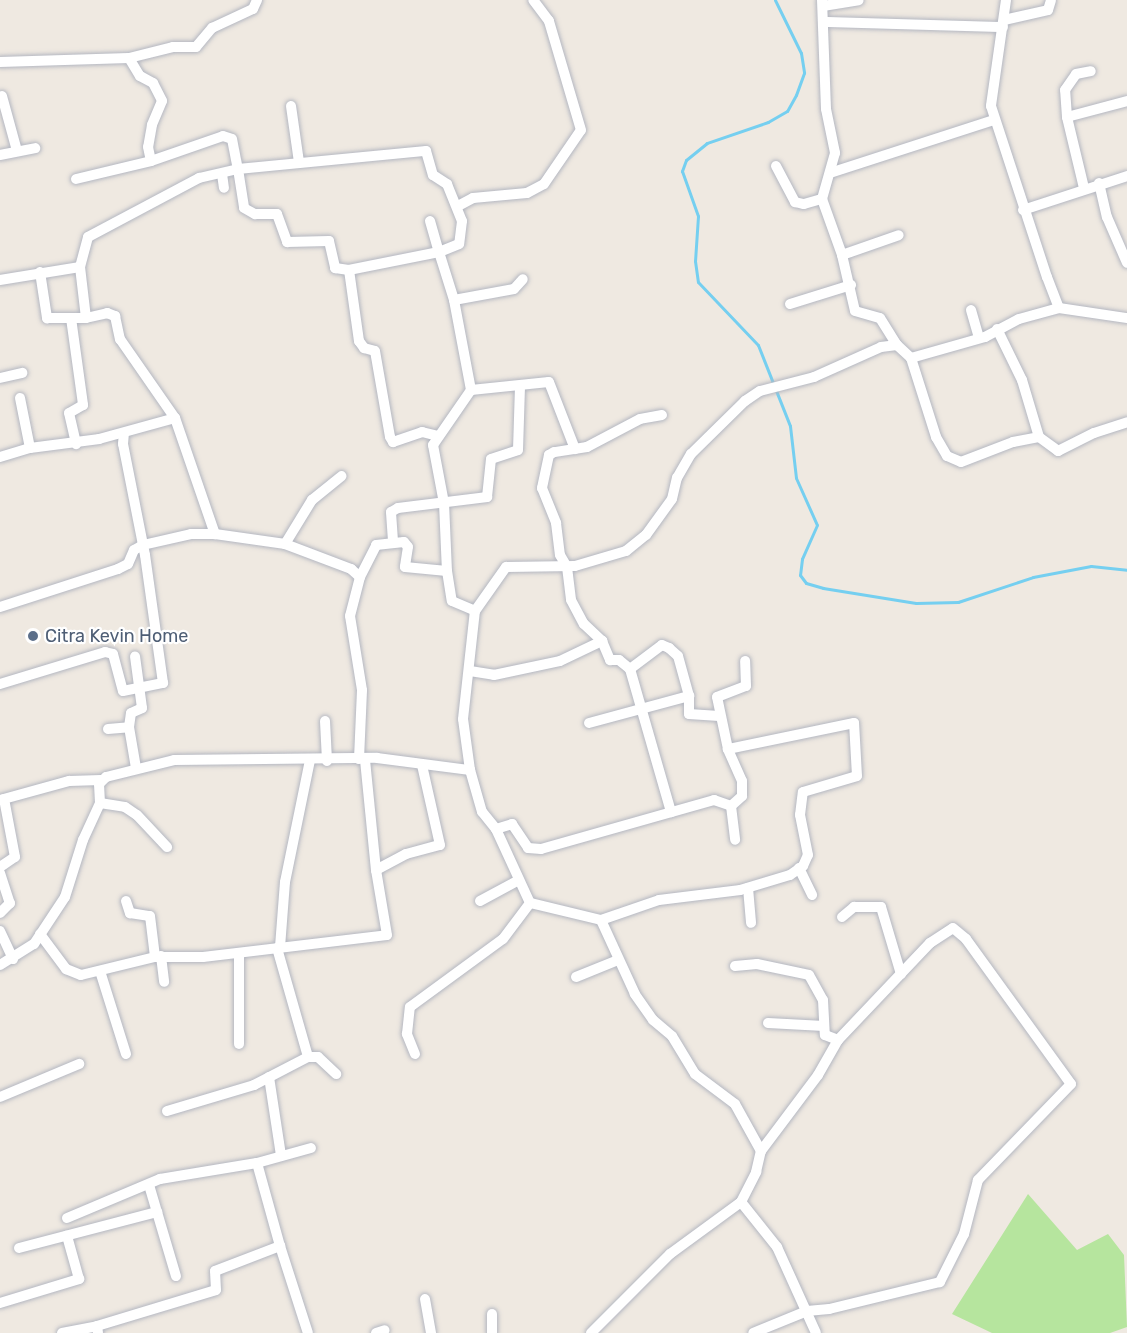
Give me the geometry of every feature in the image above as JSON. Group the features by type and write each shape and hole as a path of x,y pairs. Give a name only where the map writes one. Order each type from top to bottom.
{"street":[{"path":"0,62 129,58 173,47 196,47 212,28 253,9 257,0"},
{"path":"458,206 473,198 527,193 544,184 581,130 549,21 533,0"},
{"path":"859,0 823,3 826,109 835,153 833,172 822,199 851,285 856,313 880,318 897,345 910,358 936,437 947,456 970,461 1004,445 1039,437"},
{"path":"1006,0 990,96 994,120 1023,210 1059,308"},
{"path":"824,22 1003,24 1048,10 1051,0"},
{"path":"129,58 140,76 153,83 162,101 152,125 148,147 151,161"},
{"path":"1084,188 1067,117 1069,80 1091,71"},
{"path":"2,96 17,151"},
{"path":"1067,117 1127,100"},
{"path":"291,106 299,162"},
{"path":"833,172 994,120"},
{"path":"76,179 151,161 223,136 232,139 237,169 244,208 255,214 277,214 287,242 329,241 335,268 348,270 439,252 459,244 462,221 458,206 447,184 433,175 428,154 421,149 237,169 199,178 102,226 88,237 80,267 86,318"},
{"path":"0,155 35,148"},
{"path":"776,166 795,202 804,204 822,199"},
{"path":"222,174 224,188"},
{"path":"1023,210 1099,183 1127,176"},
{"path":"1099,183 1107,218 1127,263"},
{"path":"430,221 454,300 471,390 433,445 444,502 447,571 452,600 475,611"},
{"path":"842,255 900,235"},
{"path":"0,280 80,267"},
{"path":"348,270 359,341 364,348 375,351 390,437 393,442 422,432 438,436"},
{"path":"40,272 46,316 86,318 113,314 120,339 175,418 215,534"},
{"path":"454,300 514,289 524,279"},
{"path":"790,304 851,285"},
{"path":"910,358 979,338 997,328 1059,308 1127,318"},
{"path":"971,310 979,338"},
{"path":"71,318 83,405 69,413 76,444"},
{"path":"997,328 1022,380 1039,437 1058,451 1094,433 1127,422"},
{"path":"530,903 496,829 482,812 470,770 463,719 475,611 506,567 567,567 626,551 646,535 672,499 677,478 691,454 760,391 814,377 882,347 897,345"},
{"path":"0,378 22,374"},
{"path":"471,390 549,382 575,449"},
{"path":"393,540 391,512 403,506 487,497 491,459 518,450 520,386"},
{"path":"20,398 30,448"},
{"path":"662,415 652,414 575,449 549,455 542,488 556,523 560,555 567,567 576,611 602,641 610,660 619,660 630,669 659,780 671,812"},
{"path":"0,457 30,448 76,444 175,418"},
{"path":"0,684 105,652 113,654 122,691 163,683 143,545 123,444 124,433"},
{"path":"285,544 312,500 342,476"},
{"path":"0,607 118,569 128,564 134,550 143,545 191,534 215,534 285,544 351,569 360,577"},
{"path":"40,934 74,975 158,957 238,953 387,935 362,759 362,690 350,611 360,577 373,548 393,540 406,543 407,568 447,571"},
{"path":"470,671 494,675 560,661 602,641"},
{"path":"630,669 665,645 678,656 689,696 689,714 719,716"},
{"path":"135,656 142,708 131,713 129,727 136,768"},
{"path":"731,806 742,796 743,789 728,749 719,716 717,697 746,686 745,661"},
{"path":"589,723 689,696"},
{"path":"325,721 327,761"},
{"path":"530,903 601,921 686,894 748,888 790,875 800,868 808,855 800,815 802,794 857,776 854,723 728,749"},
{"path":"108,729 129,727"},
{"path":"0,867 15,858 2,800 69,781 101,780 136,768 174,760 404,759 422,765 470,770"},
{"path":"308,1057 279,948 285,882 310,760"},
{"path":"376,870 406,854 440,845 422,765"},
{"path":"0,965 13,959 40,934 69,888 83,840 100,803 101,780"},
{"path":"496,829 512,824 531,850 714,800 731,806"},
{"path":"100,803 125,807 137,815 167,847"},
{"path":"731,806 735,840"},
{"path":"800,868 812,895"},
{"path":"0,873 10,903 0,913"},
{"path":"480,901 519,880"},
{"path":"748,888 751,923"},
{"path":"126,901 130,913 150,916 164,982"},
{"path":"415,1054 407,1034 410,1007 503,939 530,903"},
{"path":"843,917 854,907 881,907 901,974"},
{"path":"601,921 618,960 653,1020 672,1036 695,1074 735,1104 761,1151"},
{"path":"591,1333 670,1254 741,1202 761,1151 818,1075 838,1040 930,943 953,928 966,939 1071,1084 978,1180 964,1234 944,1279 829,1309 807,1311 753,1333"},
{"path":"0,931 13,959"},
{"path":"238,953 239,1044"},
{"path":"576,977 618,960"},
{"path":"735,966 757,964 809,975 823,1000 824,1026 827,1037 838,1040"},
{"path":"100,971 126,1054"},
{"path":"768,1023 824,1026"},
{"path":"167,1111 230,1094 308,1057 318,1057 336,1074"},
{"path":"0,1097 79,1064"},
{"path":"269,1077 281,1155"},
{"path":"67,1218 160,1179 257,1163 311,1148"},
{"path":"257,1163 280,1246 308,1333"},
{"path":"149,1185 176,1276"},
{"path":"741,1202 777,1247 816,1333"},
{"path":"18,1248 157,1212"},
{"path":"0,1303 79,1279 67,1236"},
{"path":"62,1333 97,1330 216,1290 216,1271 280,1246"},
{"path":"425,1299 431,1333"},
{"path":"492,1314 492,1333"}],"green space":[{"path":"1028,1194 1077,1250 1108,1234 1124,1255 1127,1327 1110,1333 992,1333 952,1314"}],"waterway":[{"path":"775,0 801,53 804,73 796,95 787,111 768,122 707,143 686,160 682,171 698,216 695,261 698,282 758,345 790,426 796,478 817,525 802,559 800,575 806,583 823,588 916,603 958,602 1033,577 1091,566 1127,570"}],"place":[{"name":"Citra Kevin Home","path":"33,636"}]}
